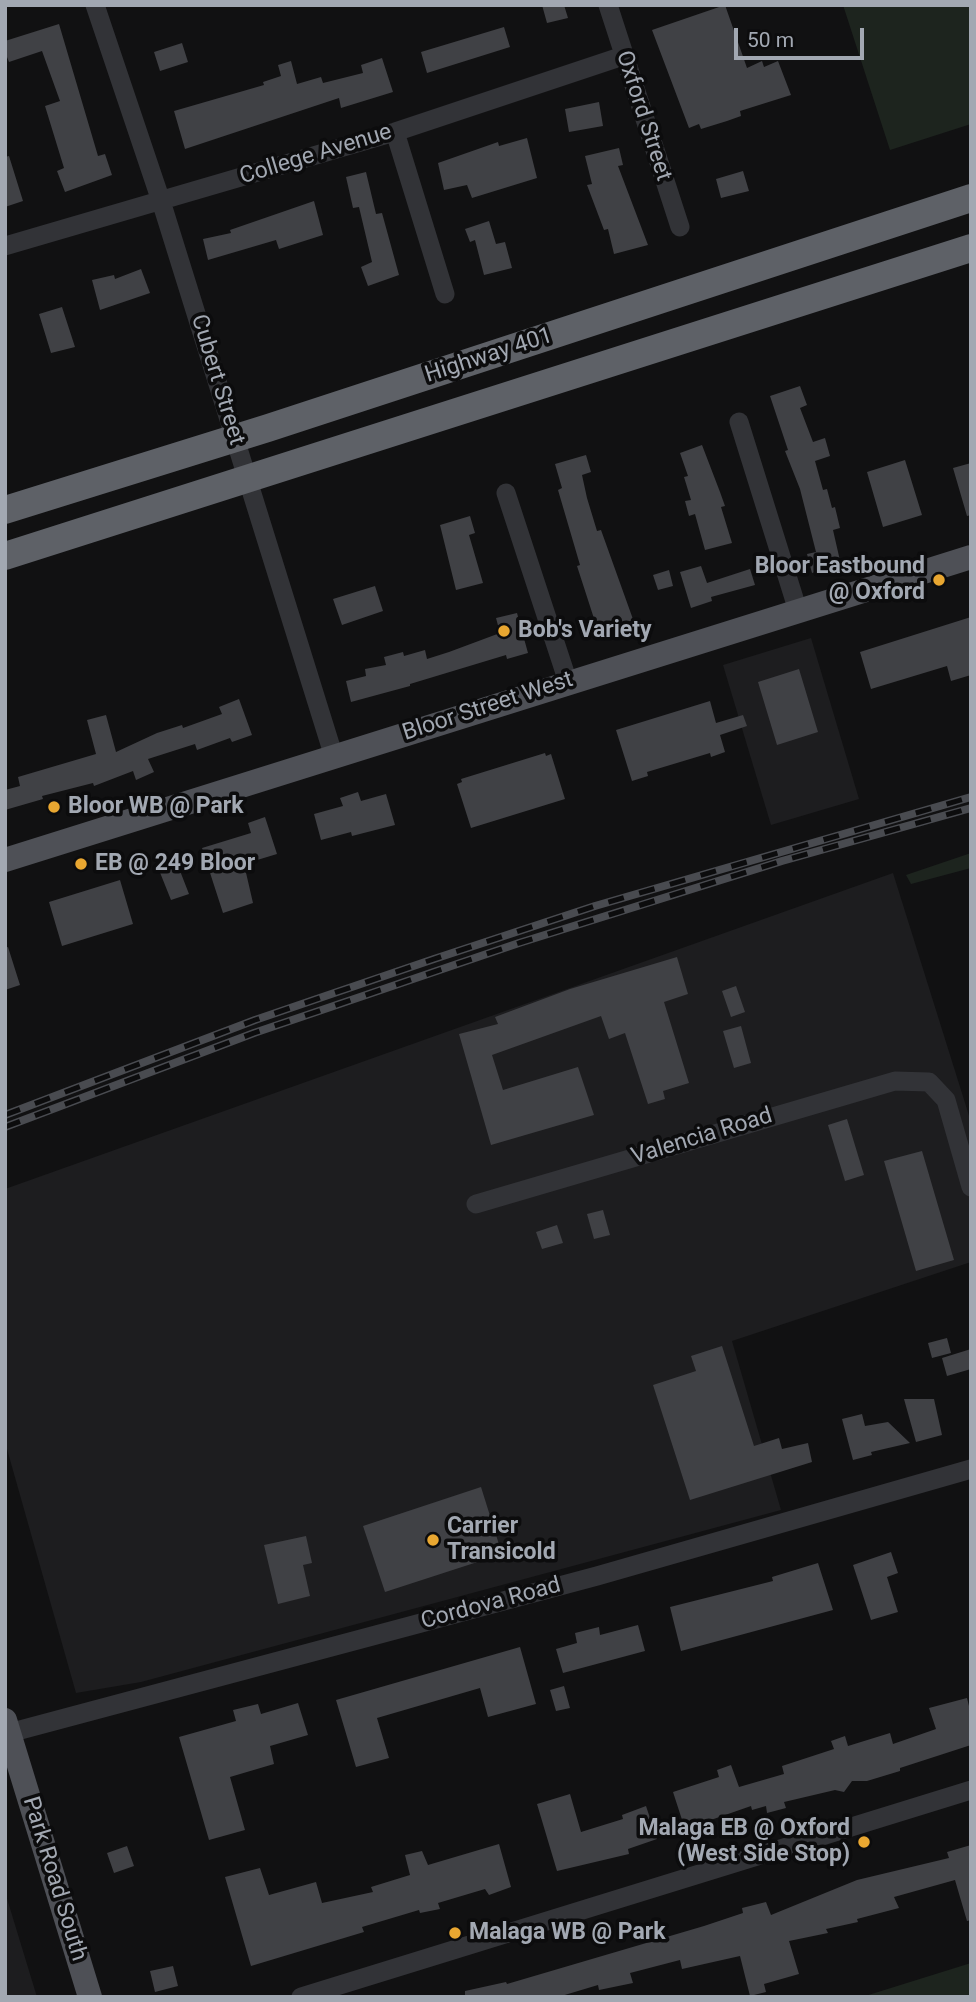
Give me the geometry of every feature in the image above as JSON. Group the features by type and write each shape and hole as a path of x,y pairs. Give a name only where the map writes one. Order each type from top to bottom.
{"highway":[{"name":"Highway 401","path":"5,510 189,454 971,198"},
{"name":"Highway 401","path":"5,556 971,248"}],"main road":[{"name":"Bloor Street West","path":"5,860 971,557"},
{"name":"Park Road South","path":"7,1727 90,1997"}],"street":[{"name":"Cubert Street","path":"95,5 161,201 334,757"},
{"name":"Oxford Street","path":"608,5 680,227"},
{"name":"College Avenue","path":"5,246 395,132 624,56"},
{"path":"395,132 445,294"},
{"path":"739,422 797,611"},
{"path":"506,493 568,682"},
{"name":"Valencia Road","path":"476,1204 895,1080 929,1082 946,1100 971,1187"},
{"name":"Cordova Road","path":"7,1727 597,1576 971,1469"},
{"path":"301,1997 971,1790"}],"shaded area":[{"path":"843,5 971,5 971,124 890,150"},
{"path":"811,638 859,799 771,825 723,665"},
{"path":"971,853 971,868 911,884 906,875"},
{"path":"893,873 971,1122 971,1262 732,1341 781,1510 141,1682 76,1693 5,1442 5,1189"},
{"path":"5,1892 37,1997 5,1997"},
{"path":"971,1963 971,1997 862,1997"}],"building":[{"path":"542,5 564,5 568,18 547,23"},
{"path":"725,5 747,68 762,61 764,67 778,61 791,95 740,111 741,116 727,121 701,129 699,124 689,128 652,30"},
{"path":"59,24 98,156 105,154 112,175 65,192 57,171 64,168 45,106 60,101 42,51 9,62 5,52 5,41"},
{"path":"504,27 510,47 427,73 421,52"},
{"path":"182,43 188,62 160,71 154,52"},
{"path":"382,58 393,92 341,108 339,98 185,149 174,111 264,85 263,82 281,76 278,65 291,61 297,84 321,77 323,83 363,73 361,65"},
{"path":"599,102 603,126 569,132 565,109"},
{"path":"527,138 537,178 472,198 467,185 444,190 438,163 498,142 499,146"},
{"path":"619,148 623,165 618,166 648,245 614,254 608,229 604,230 587,185 592,184 585,156"},
{"path":"9,156 23,201 5,207 5,157"},
{"path":"743,171 749,191 721,198 716,179"},
{"path":"366,172 376,214 382,213 399,275 368,286 361,267 372,262 359,207 353,208 346,177"},
{"path":"314,201 323,235 279,249 276,240 208,260 203,239 231,233 230,230"},
{"path":"489,221 496,244 505,242 512,268 484,275 475,240 470,242 465,229"},
{"path":"141,269 150,293 100,310 92,280 114,275 115,279"},
{"path":"62,307 75,347 51,353 39,314"},
{"path":"800,386 807,405 800,408 813,442 825,438 830,456 815,461 823,490 827,489 832,508 835,507 840,528 833,530 841,565 812,573 807,554 816,552 800,489 785,451 788,450 770,396"},
{"path":"702,445 725,506 721,507 732,543 705,550 695,514 689,516 685,501 691,500 684,477 688,476 680,453"},
{"path":"586,455 591,472 582,475 587,498 597,531 601,530 634,622 599,634 577,566 580,565 558,490 562,488 555,464"},
{"path":"905,460 922,515 883,527 867,472"},
{"path":"971,463 971,515 967,516 953,468"},
{"path":"470,516 475,533 469,535 483,583 456,590 440,525"},
{"path":"701,566 707,583 750,569 755,585 711,597 712,601 691,608 680,572"},
{"path":"669,570 673,586 658,590 653,575"},
{"path":"375,586 383,611 342,625 333,599"},
{"path":"517,613 528,653 507,659 506,655 351,702 346,681 366,676 365,669 386,665 384,657 403,652 404,656 425,650 427,659 449,652 500,633 496,618"},
{"path":"971,617 971,675 951,681 947,666 871,689 860,652"},
{"path":"799,669 818,732 777,745 758,682"},
{"path":"239,699 252,735 232,742 230,738 197,750 195,744 148,759 154,772 136,780 133,771 94,786 93,783 42,796 43,799 5,810 5,790 20,786 18,777 96,754 87,720 106,715 116,752 157,733 182,725 183,728 222,714 219,707"},
{"path":"710,701 716,723 743,715 747,726 720,735 725,752 711,757 710,753 647,772 648,776 632,781 616,730"},
{"path":"545,753 546,756 551,754 565,799 471,828 457,784 462,782 461,779"},
{"path":"358,792 361,801 386,794 395,825 352,836 351,832 321,840 314,814 343,806 340,798"},
{"path":"265,817 277,854 244,864 253,903 223,913 202,848 251,833 248,823"},
{"path":"175,858 189,894 171,900 157,865"},
{"path":"120,880 133,924 62,946 49,902"},
{"path":"8,947 20,985 5,990 5,948"},
{"path":"677,957 688,994 664,1002 689,1083 663,1091 665,1099 648,1104 625,1033 609,1039 601,1016 492,1055 503,1090 578,1067 594,1115 491,1145 459,1034 498,1024 495,1017 570,989"},
{"path":"736,986 745,1012 731,1017 722,991"},
{"path":"741,1026 751,1063 734,1068 723,1031"},
{"path":"847,1119 864,1175 845,1181 828,1125"},
{"path":"922,1151 954,1260 916,1271 884,1161"},
{"path":"603,1210 610,1235 594,1239 587,1214"},
{"path":"557,1225 563,1243 542,1249 536,1232"},
{"path":"947,1338 951,1353 932,1358 928,1343"},
{"path":"722,1346 754,1446 779,1438 782,1449 808,1443 812,1462 690,1500 653,1385 696,1371 691,1356"},
{"path":"971,1349 971,1369 947,1376 942,1358"},
{"path":"904,1399 934,1399 942,1435 916,1442"},
{"path":"862,1414 865,1426 888,1422 910,1443 871,1452 872,1455 853,1460 842,1419"},
{"name":"Carrier Transicold","path":"481,1487 502,1554 385,1592 363,1526"},
{"path":"306,1536 312,1563 303,1565 310,1596 278,1604 264,1545"},
{"path":"891,1552 898,1573 887,1577 898,1612 871,1620 853,1565"},
{"path":"818,1563 833,1610 681,1651 670,1607 773,1581 772,1577"},
{"path":"638,1625 645,1651 563,1673 556,1649 577,1643 575,1633 599,1627 600,1635"},
{"path":"520,1647 536,1704 488,1717 480,1688 377,1718 389,1758 356,1767 336,1700"},
{"path":"564,1686 570,1708 556,1711 550,1690"},
{"path":"967,1698 971,1714 971,1745 867,1781 852,1781 844,1792 835,1790 784,1802 786,1808 767,1813 766,1806 752,1810 751,1806 685,1829 673,1792 719,1777 717,1770 731,1765 739,1787 784,1774 782,1766 834,1749 831,1741 845,1736 848,1746 890,1733 893,1744 936,1729 929,1708"},
{"path":"298,1703 308,1735 270,1746 274,1764 230,1777 245,1830 209,1840 179,1737 236,1721 233,1710 258,1704 261,1714"},
{"path":"570,1794 581,1832 623,1819 622,1815 646,1806 657,1839 628,1849 629,1854 557,1871 537,1804"},
{"path":"499,1844 511,1887 489,1895 485,1889 438,1903 440,1909 420,1913 419,1910 362,1927 364,1932 251,1966 225,1877 260,1868 269,1895 316,1882 322,1903 373,1892 371,1887 410,1875 405,1855 422,1851 428,1865"},
{"path":"971,1845 971,1920 967,1921 955,1880 894,1897 899,1908 857,1919 858,1922 826,1929 828,1933 789,1941 799,1974 764,1984 766,1992 750,1996 740,1956 682,1969 680,1960 630,1973 633,1983 599,1990 598,1985 558,1997 465,1997 465,1991 506,1982 507,1984 704,1926 743,1913 742,1908 766,1902 771,1915 857,1880 949,1858 947,1852"},
{"path":"127,1846 134,1866 114,1873 107,1853"},
{"path":"173,1966 178,1986 155,1992 150,1971"}],"railway":[{"path":"5,1115 255,1020 434,959 595,906 971,797"},
{"path":"5,1127 254,1033 519,943 782,861 971,808"}],"place":[{"name":"Bloor Eastbound @ Oxford","path":"939,580"},
{"name":"Bob's Variety","path":"504,631"},
{"name":"Bloor WB @ Park","path":"54,807"},
{"name":"EB @ 249 Bloor","path":"81,864"},
{"name":"Carrier Transicold","path":"433,1540"},
{"name":"Malaga EB @ Oxford (West Side Stop)","path":"864,1842"},
{"name":"Malaga WB @ Park","path":"455,1933"}]}
